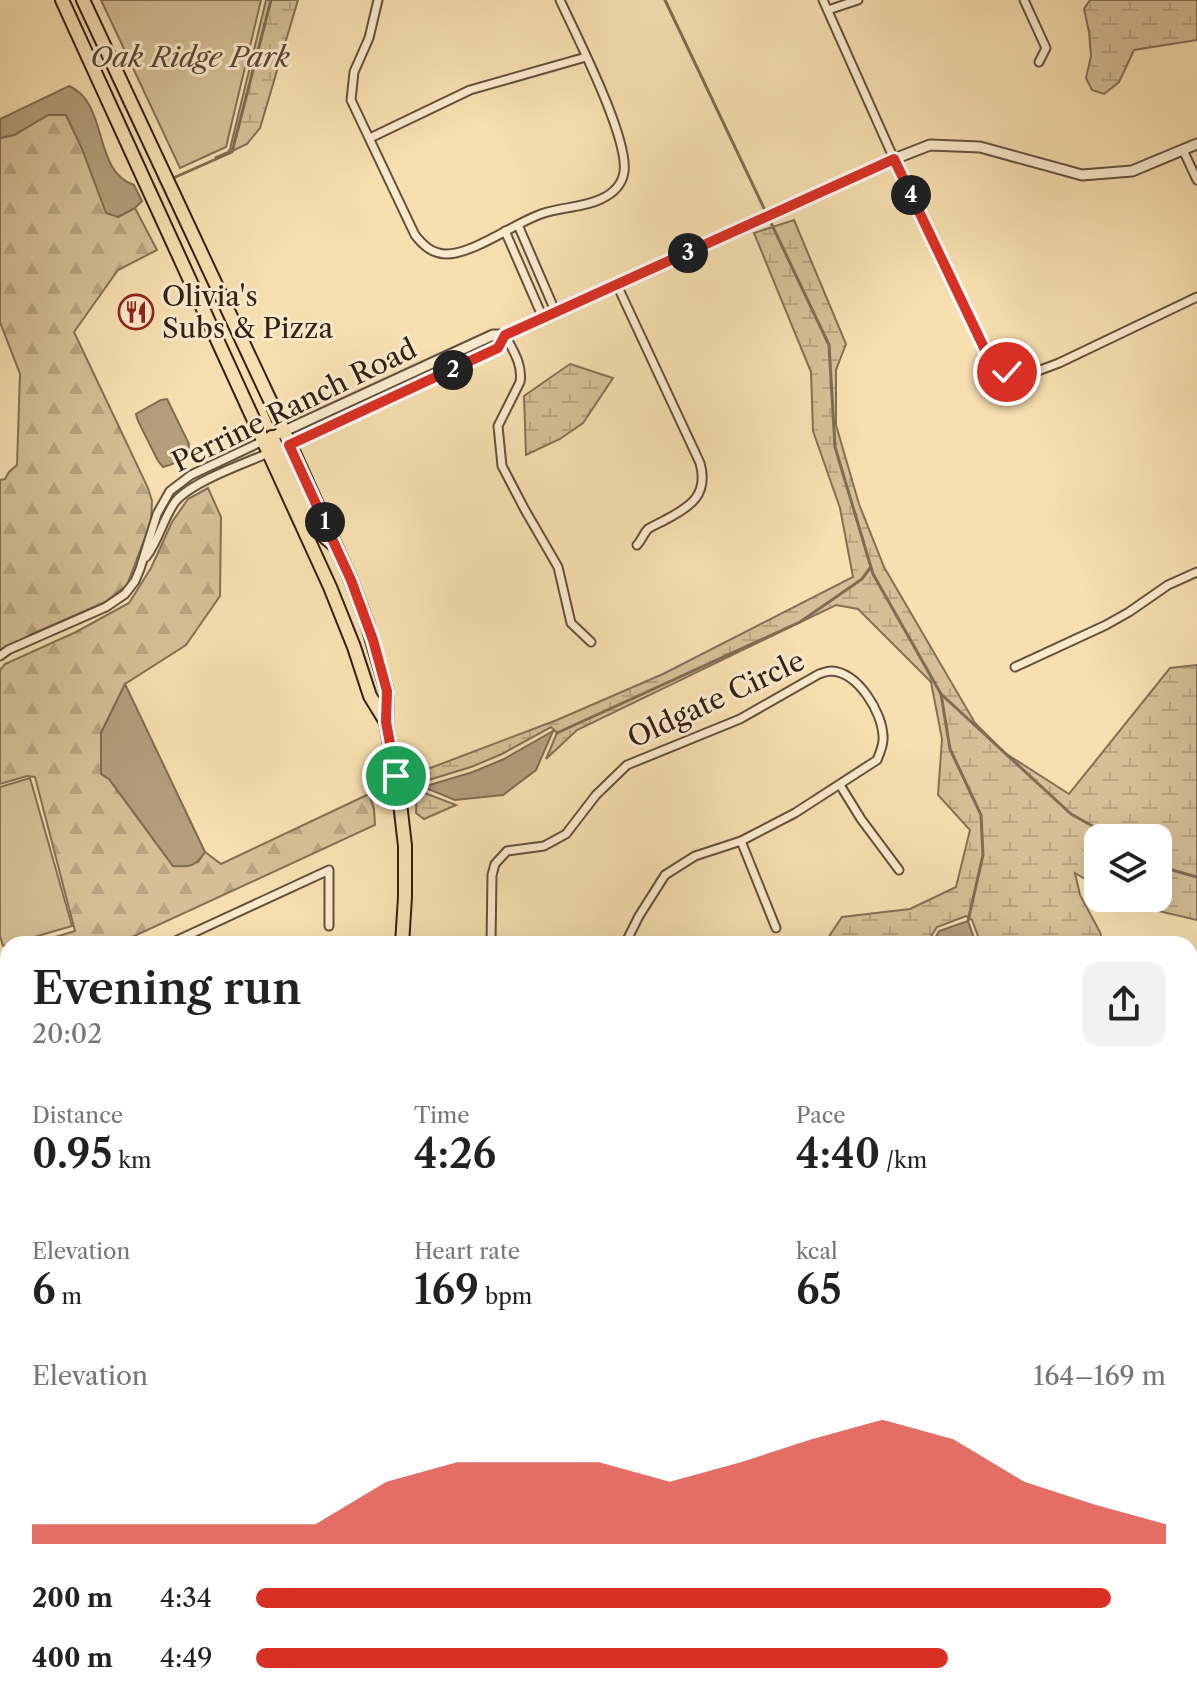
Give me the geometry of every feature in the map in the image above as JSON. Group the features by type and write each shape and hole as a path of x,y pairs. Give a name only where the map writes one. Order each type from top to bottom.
{"main road":[{"path":"62,0 157,206 276,443 314,526 328,542 336,546 361,605 387,691 386,722 405,846 403,936"},
{"path":"83,0 190,233 276,443 343,616 370,696 386,722"},
{"path":"157,206 175,226 190,233"}],"street":[{"path":"378,0 369,38 354,72 351,100 415,235 425,248 445,254 466,250 541,214 601,199 617,189 624,173 623,151 608,108 560,0"},
{"path":"823,0 894,159 987,354 995,364 1007,372 1027,375 1197,297"},
{"path":"828,10 858,0"},
{"path":"1024,0 1046,48 1039,62"},
{"path":"370,138 470,90 586,57"},
{"name":"Perrine Ranch Road","path":"0,656 116,601 131,588 171,509 179,498 197,485 493,335 505,335 556,313 894,159 930,145 980,147 1082,175 1132,171 1197,144"},
{"path":"1183,150 1197,180"},
{"path":"518,225 556,313"},
{"path":"505,231 543,318"},
{"path":"617,285 703,474 696,499 685,510 648,529 637,545"},
{"path":"505,335 521,376 498,426 502,466 558,567 571,623 591,642"},
{"name":"Perrine Ranch Road","path":"144,559 157,514 170,491 191,475 276,443 498,348 505,335"},
{"path":"1015,667 1106,625 1168,585 1197,572"},
{"name":"Oldgate Circle","path":"491,936 492,875 495,864 507,851 544,846 566,834 596,795 627,765 740,719 819,674 831,671 858,683 881,720 884,739 877,760 795,813 741,841 695,856 665,875 629,936"},
{"path":"840,785 899,870"},
{"path":"741,841 776,928"},
{"path":"189,935 329,870 329,926"}],"green space":[{"name":"Oak Ridge Park","path":"101,0 261,0 226,147 180,168"},
{"path":"266,0 298,0 260,128 247,144 218,158 230,149"},
{"path":"1090,0 1197,0 1197,40 1134,50 1119,82 1104,94 1092,90 1086,78 1091,56 1084,9"},
{"path":"48,115 66,115 118,217 135,208 157,250 118,270 74,332 148,488 152,501 151,522 127,585 105,602 30,635 0,653 0,480 5,479 17,465 20,374 0,322 0,138 14,135"},
{"path":"794,220 846,344 836,370 836,425 859,504 884,567 975,723 1005,753 1069,794 1170,668 1197,665 1197,920 1163,912 1172,912 1172,824 1084,824 1084,878 1075,873 1084,912 1089,912 1101,936 978,936 972,920 966,916 937,927 931,936 829,936 842,917 910,909 956,887 970,830 938,795 942,739 931,682 858,609 836,605 577,730 546,759 557,733 551,727 502,754 422,782 422,792 456,805 424,819 416,813 417,773 557,720 663,674 853,577 840,508 813,431 811,372 754,233"},
{"path":"570,364 613,378 583,423 560,439 526,455 524,396"},
{"path":"208,488 221,517 220,596 186,645 125,684 101,733 101,774 109,779 173,866 198,862 205,852 221,864 369,794 375,825 134,936 58,936 75,931 35,777 27,776 0,784 0,670 5,664 76,632 129,603 151,568 172,522 188,499"},
{"path":"30,778 72,926 38,936 0,936 0,787"}],"shaded area":[{"path":"69,86 82,95 90,107 112,166 121,177 134,185 142,201 118,217 106,213 66,115 48,115 14,135 0,138 0,119"},
{"path":"167,399 189,444 184,457 163,467 136,414"},
{"path":"125,684 205,852 192,865 173,866 109,779 101,774 101,733"},
{"path":"553,731 536,770 503,795 455,800 423,787 504,759"},
{"path":"968,921 973,936 936,936 939,931"}],"waterway":[{"path":"171,179 232,152 271,0"},
{"path":"665,0 829,345 835,447 873,574 941,694 1071,814 1089,824"},
{"path":"557,733 800,622 862,579 870,568"},
{"path":"941,694 950,749 981,815 983,855 968,921"},
{"path":"1172,870 1197,877"}],"place":[{"name":"Olivia's Subs & Pizza","path":"136,312"}],"route":[{"path":"396,776 386,722 387,691 373,640 351,580 289,445 498,348 505,335 894,159 987,354 1007,372"}]}
